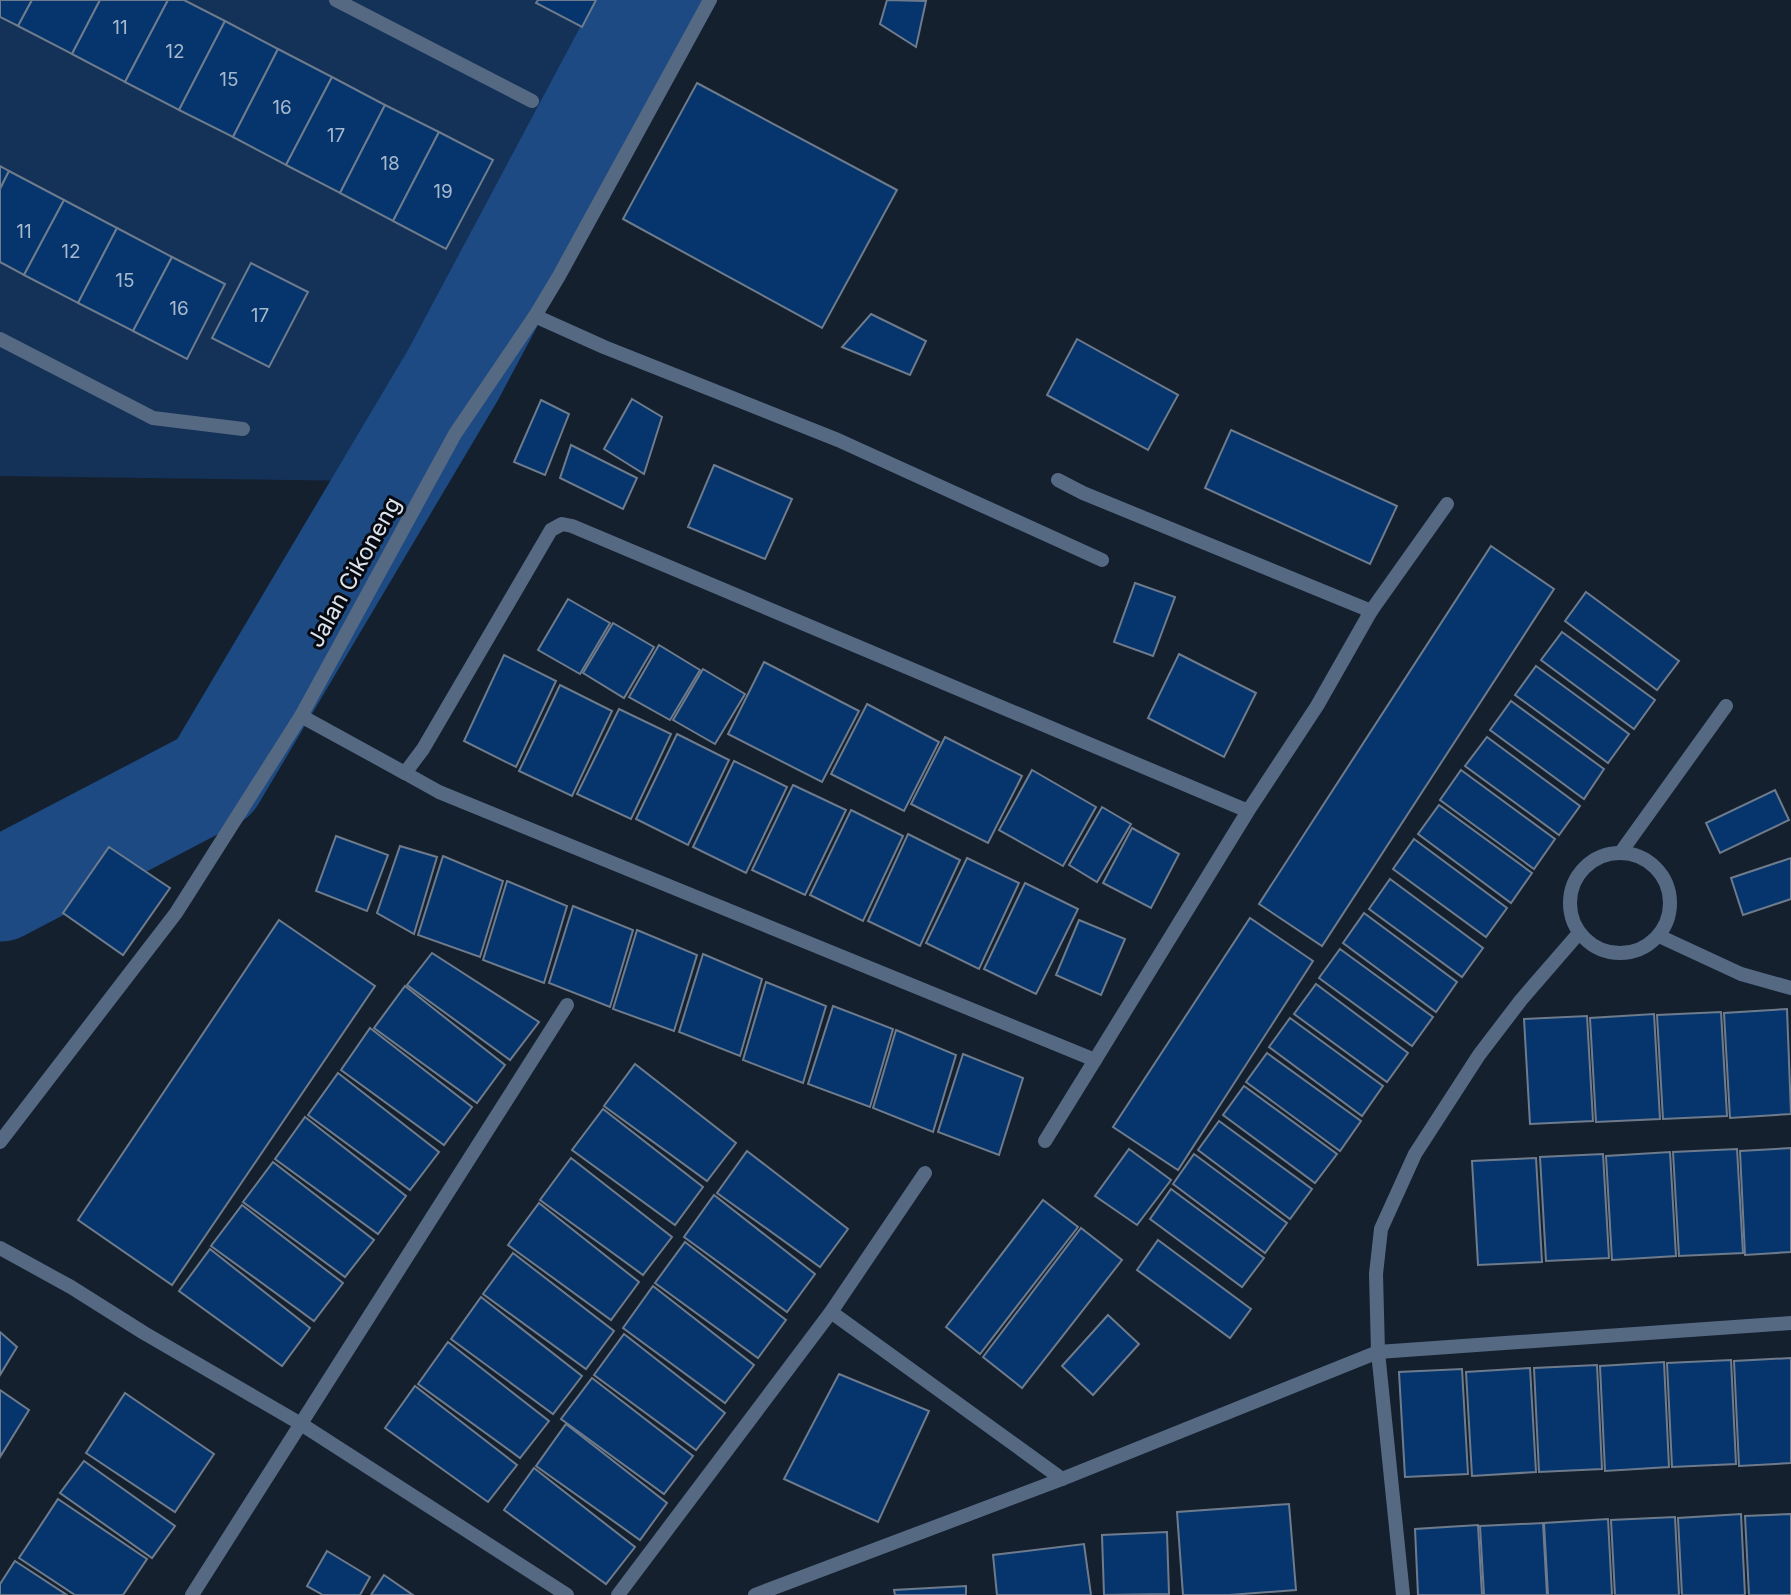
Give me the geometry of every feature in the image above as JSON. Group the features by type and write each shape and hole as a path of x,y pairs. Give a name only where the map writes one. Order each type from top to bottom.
{"street":[{"path":"336,0 532,101"},
{"name":"Jalan Cikoneng","path":"0,1142 176,913 301,716 455,434 535,316 603,198 710,0"},
{"path":"535,316 604,347 838,440 1102,560"},
{"path":"0,340 153,418 243,429"},
{"path":"1058,480 1095,498 1371,611"},
{"path":"1045,1141 1248,811 1317,706 1371,611 1447,504"},
{"path":"405,773 423,749 551,530 562,524 1248,811"},
{"path":"1621,852 1726,706"},
{"path":"301,716 439,792 1095,1060"},
{"path":"1621,852 1643,857 1660,873 1669,893 1669,916 1659,936 1640,949 1619,954 1596,948 1579,933 1570,913 1571,890 1582,870 1599,856 1621,852"},
{"path":"1403,1595 1378,1352 1376,1274 1381,1229 1415,1154 1479,1055 1521,1000 1579,933"},
{"path":"1659,936 1741,974 1791,988"},
{"path":"192,1595 568,1005"},
{"path":"618,1595 831,1312 925,1173"},
{"path":"0,1248 71,1287 144,1333 301,1424 567,1595"},
{"path":"831,1312 1062,1479"},
{"path":"755,1595 1062,1479 1378,1352 1791,1323"}],"shaded area":[{"path":"0,0 622,0 461,289 451,314 362,481 0,476"}],"building":[{"path":"0,0 32,0 18,26 0,17"},
{"path":"32,0 100,0 72,54 18,26"},
{"path":"100,0 168,0 125,82 72,54"},
{"path":"168,0 184,0 225,21 179,110 125,82"},
{"path":"538,0 596,0 582,27 536,3"},
{"path":"887,0 926,1 916,47 880,24"},
{"path":"225,21 278,49 233,137 179,110"},
{"path":"278,49 332,77 286,165 233,137"},
{"path":"332,77 385,105 340,193 286,165"},
{"path":"697,83 897,190 822,328 623,219"},
{"path":"385,105 439,132 393,221 340,193"},
{"path":"439,132 493,160 446,249 393,221"},
{"path":"0,166 9,171 0,189"},
{"path":"9,171 64,200 24,275 0,262 0,189"},
{"path":"64,200 117,228 78,303 24,275"},
{"path":"117,228 172,257 133,331 78,303"},
{"path":"172,257 225,284 187,359 133,331"},
{"path":"251,263 308,292 269,367 212,338"},
{"path":"871,314 926,341 910,375 842,347"},
{"path":"1077,339 1178,395 1148,450 1047,395"},
{"path":"632,399 662,417 644,474 604,449"},
{"path":"541,400 569,414 545,475 514,462"},
{"path":"1231,430 1397,506 1370,564 1205,488"},
{"path":"571,445 637,478 623,509 560,478"},
{"path":"714,465 792,499 765,559 688,527"},
{"path":"1491,546 1554,589 1322,946 1259,904"},
{"path":"1135,583 1175,597 1153,656 1114,642"},
{"path":"1586,592 1679,661 1657,690 1565,621"},
{"path":"568,599 610,623 580,674 538,650"},
{"path":"613,623 654,647 624,698 583,673"},
{"path":"1562,632 1655,700 1634,729 1541,660"},
{"path":"659,645 700,670 670,720 629,697"},
{"path":"1179,654 1256,693 1224,757 1148,718"},
{"path":"504,655 556,681 516,767 464,741"},
{"path":"764,662 859,711 822,782 728,734"},
{"path":"1536,666 1629,734 1608,763 1515,695"},
{"path":"703,669 745,694 715,744 673,720"},
{"path":"560,685 612,711 572,796 519,771"},
{"path":"1511,701 1604,769 1584,799 1490,730"},
{"path":"867,704 939,742 904,811 831,774"},
{"path":"619,709 671,734 631,819 577,794"},
{"path":"677,734 729,760 688,845 636,819"},
{"path":"945,737 1022,776 988,843 911,804"},
{"path":"1487,737 1580,806 1559,835 1465,766"},
{"path":"734,761 787,787 746,873 693,847"},
{"path":"1032,770 1096,807 1063,866 999,830"},
{"path":"1461,770 1555,839 1534,869 1440,800"},
{"path":"793,785 846,810 805,895 752,870"},
{"path":"1775,790 1789,820 1720,853 1706,823"},
{"path":"1439,805 1532,873 1511,903 1418,834"},
{"path":"1102,807 1131,824 1097,882 1069,865"},
{"path":"851,810 903,836 863,921 810,895"},
{"path":"1132,828 1179,854 1151,908 1103,883"},
{"path":"908,834 960,860 920,946 868,921"},
{"path":"336,836 388,855 367,911 316,891"},
{"path":"1414,839 1507,908 1486,937 1393,869"},
{"path":"400,846 437,857 414,934 377,913"},
{"path":"109,847 170,888 123,955 63,913"},
{"path":"443,856 503,881 480,957 418,935"},
{"path":"967,858 1019,883 979,969 926,943"},
{"path":"1791,858 1791,899 1743,915 1731,878"},
{"path":"1390,879 1483,948 1462,977 1369,909"},
{"path":"507,881 567,906 544,983 483,960"},
{"path":"1025,883 1078,909 1036,994 984,969"},
{"path":"573,906 633,930 610,1007 549,983"},
{"path":"1364,913 1457,982 1436,1012 1343,943"},
{"path":"1250,918 1313,961 1178,1170 1113,1127"},
{"path":"279,920 375,986 172,1285 78,1220"},
{"path":"1079,920 1125,939 1101,995 1056,975"},
{"path":"637,930 697,955 674,1031 613,1009"},
{"path":"1340,949 1433,1017 1412,1046 1319,978"},
{"path":"432,953 539,1022 510,1060 407,985"},
{"path":"703,954 762,979 740,1056 679,1032"},
{"path":"766,982 826,1006 803,1083 743,1060"},
{"path":"1316,984 1408,1053 1387,1082 1294,1014"},
{"path":"405,986 505,1065 477,1103 374,1028"},
{"path":"833,1006 893,1029 870,1107 808,1084"},
{"path":"1787,1009 1791,1114 1730,1118 1724,1013"},
{"path":"1721,1012 1727,1116 1663,1119 1657,1015"},
{"path":"1654,1014 1660,1119 1596,1122 1590,1018"},
{"path":"1587,1016 1593,1121 1530,1124 1524,1019"},
{"path":"1290,1018 1383,1086 1362,1116 1269,1047"},
{"path":"370,1028 472,1107 444,1145 341,1070"},
{"path":"896,1030 956,1055 933,1132 873,1108"},
{"path":"1267,1053 1361,1121 1340,1151 1246,1082"},
{"path":"963,1054 1023,1078 999,1155 938,1132"},
{"path":"635,1064 736,1143 707,1181 604,1106"},
{"path":"338,1073 439,1152 410,1190 308,1115"},
{"path":"1244,1086 1337,1154 1315,1183 1223,1115"},
{"path":"603,1109 703,1187 675,1225 572,1150"},
{"path":"305,1117 406,1196 378,1234 275,1159"},
{"path":"1219,1121 1312,1189 1290,1219 1198,1150"},
{"path":"1791,1148 1791,1252 1745,1255 1740,1151"},
{"path":"1129,1149 1171,1180 1137,1225 1095,1196"},
{"path":"1737,1149 1743,1253 1679,1256 1673,1152"},
{"path":"747,1151 848,1229 820,1267 717,1193"},
{"path":"1670,1152 1676,1256 1612,1260 1606,1156"},
{"path":"1194,1154 1287,1223 1265,1253 1173,1184"},
{"path":"1603,1154 1609,1258 1546,1261 1540,1157"},
{"path":"571,1158 672,1237 643,1275 540,1200"},
{"path":"1536,1158 1542,1262 1478,1265 1472,1161"},
{"path":"273,1162 374,1240 345,1277 243,1202"},
{"path":"1171,1189 1264,1258 1242,1287 1150,1219"},
{"path":"714,1195 815,1274 787,1312 684,1237"},
{"path":"1043,1200 1078,1227 980,1354 946,1327"},
{"path":"539,1203 639,1282 611,1320 508,1245"},
{"path":"242,1205 343,1283 314,1321 211,1246"},
{"path":"1081,1228 1122,1260 1022,1388 983,1357"},
{"path":"1158,1240 1251,1309 1230,1338 1137,1270"},
{"path":"685,1242 786,1320 758,1358 655,1283"},
{"path":"210,1249 310,1328 282,1366 179,1291"},
{"path":"513,1253 614,1331 586,1369 483,1294"},
{"path":"653,1286 754,1365 725,1403 623,1328"},
{"path":"481,1297 582,1376 553,1414 451,1339"},
{"path":"1108,1315 1139,1344 1093,1395 1062,1366"},
{"path":"0,1332 17,1347 0,1375"},
{"path":"624,1334 725,1413 696,1450 594,1375"},
{"path":"448,1342 549,1421 520,1458 418,1384"},
{"path":"1791,1358 1791,1463 1739,1466 1734,1361"},
{"path":"1731,1360 1736,1464 1672,1467 1667,1363"},
{"path":"1664,1362 1669,1467 1605,1471 1600,1366"},
{"path":"1597,1365 1602,1469 1539,1472 1534,1368"},
{"path":"1530,1368 1536,1472 1472,1476 1466,1372"},
{"path":"1462,1369 1468,1474 1405,1477 1399,1372"},
{"path":"839,1374 929,1411 878,1522 784,1479"},
{"path":"592,1378 693,1456 664,1494 561,1419"},
{"path":"415,1386 517,1465 488,1502 385,1428"},
{"path":"0,1390 29,1410 0,1457"},
{"path":"125,1393 214,1454 175,1512 86,1453"},
{"path":"566,1424 667,1503 640,1540 536,1466"},
{"path":"84,1461 175,1526 152,1558 60,1493"},
{"path":"534,1468 635,1547 606,1584 504,1510"},
{"path":"58,1499 147,1559 123,1595 75,1595 19,1558"},
{"path":"1289,1504 1296,1590 1183,1595 1177,1512"},
{"path":"1741,1514 1745,1595 1682,1595 1678,1518"},
{"path":"1791,1514 1791,1595 1749,1595 1745,1516"},
{"path":"1675,1517 1679,1595 1615,1595 1611,1520"},
{"path":"1608,1519 1612,1595 1548,1595 1544,1523"},
{"path":"1543,1523 1547,1595 1484,1595 1480,1526"},
{"path":"1478,1525 1482,1595 1418,1595 1415,1529"},
{"path":"1167,1532 1169,1594 1104,1595 1102,1535"},
{"path":"1084,1544 1091,1595 997,1595 993,1555"},
{"path":"327,1551 370,1577 360,1595 323,1595 307,1586"},
{"path":"15,1561 67,1595 0,1595 0,1584"},
{"path":"384,1575 413,1595 371,1595"},
{"path":"966,1586 966,1595 895,1595 894,1590"}],"waterway":[{"path":"0,890 214,778 453,375 653,0"}]}
